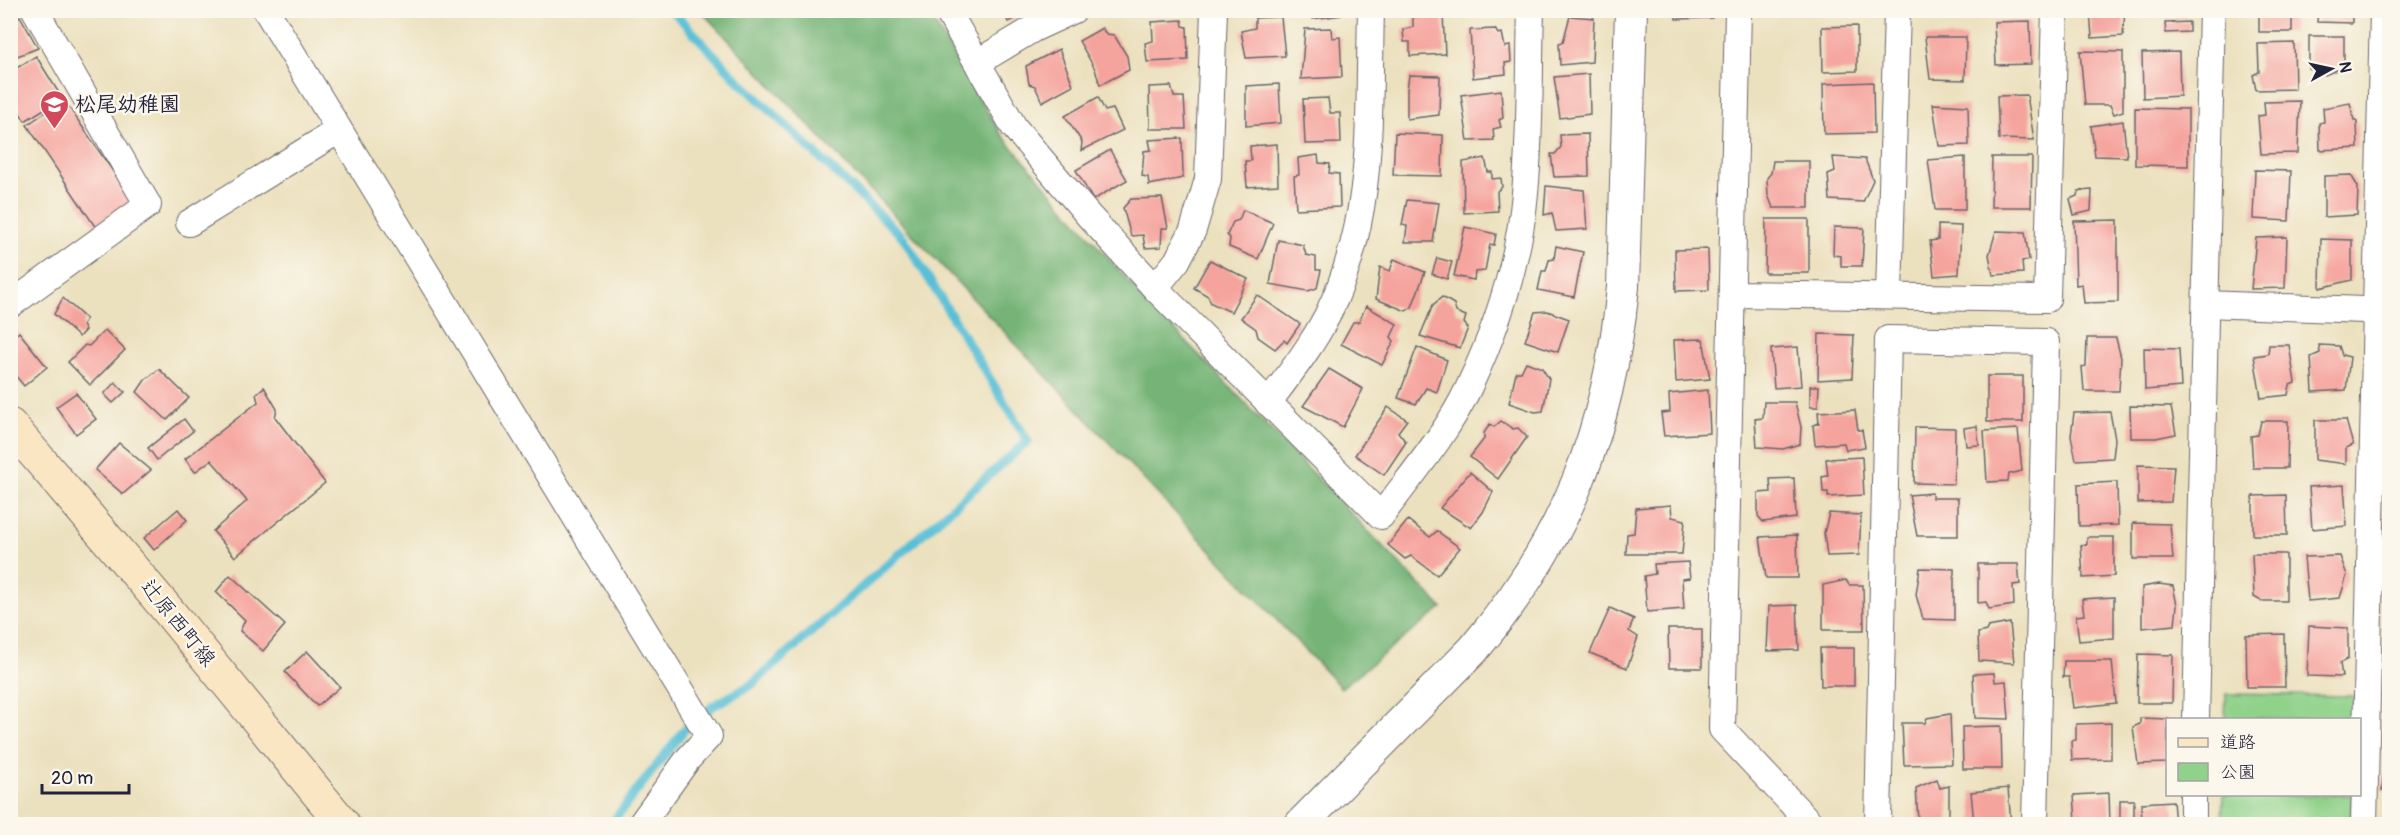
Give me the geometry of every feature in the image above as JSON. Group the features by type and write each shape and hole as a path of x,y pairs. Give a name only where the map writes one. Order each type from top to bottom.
{"main road":[{"name":"辻原西町線","path":"10,425 166,608 343,825"}],"street":[{"path":"10,305 148,205 35,10"},
{"path":"266,10 709,736 688,759 641,825"},
{"path":"947,10 1014,127 1088,216 1155,288 1381,516 1449,422 1467,390 1502,303 1525,194 1531,10"},
{"path":"978,62 1032,28 1074,10"},
{"path":"1155,288 1177,261 1193,230 1208,180 1214,10"},
{"path":"1268,403 1311,345 1343,281 1355,243 1364,198 1371,10"},
{"path":"1301,825 1473,650 1496,623 1515,598 1548,544 1574,490 1597,430 1606,397 1619,327 1623,286 1631,10"},
{"path":"1738,10 1722,729 1811,825"},
{"path":"1889,295 1897,10"},
{"path":"1732,294 2047,299 2055,10"},
{"path":"2196,718 2212,10"},
{"path":"2364,825 2383,311 2383,10"},
{"path":"189,224 339,130"},
{"path":"2206,304 2383,311"},
{"path":"1878,825 1888,339 2046,342 2035,825"},
{"path":"2193,796 2193,825"}],"green space":[{"path":"701,11 927,11 1001,134 1128,281 1442,608 1341,688"},
{"path":"2226,694 2354,696 2353,718 2225,718"},
{"path":"2223,796 2352,796 2351,824 2222,824"}],"building":[{"path":"1003,10 1033,10 1008,22"},
{"path":"1312,10 1341,10 1342,15 1313,19"},
{"path":"1676,10 1712,10 1712,18 1676,19"},
{"path":"2090,10 2125,10 2123,36 2092,38"},
{"path":"2146,10 2186,10 2186,17 2147,18"},
{"path":"2259,10 2292,10 2292,32 2259,32"},
{"path":"2318,10 2352,10 2352,23 2317,22"},
{"path":"1443,14 1445,54 1410,56 1410,42 1404,42 1403,29 1413,27 1413,17"},
{"path":"20,16 38,48 10,59 10,21"},
{"path":"1570,16 1594,18 1592,62 1560,65 1559,43 1563,42"},
{"path":"1281,17 1285,56 1246,58 1241,31 1255,28 1255,18"},
{"path":"1182,20 1183,26 1187,27 1188,60 1147,62 1145,43 1153,41 1152,22"},
{"path":"2030,21 2031,64 1996,65 1994,22"},
{"path":"2189,22 2189,32 2166,33 2165,23"},
{"path":"1857,26 1857,71 1823,72 1822,27"},
{"path":"1102,28 1106,34 1114,35 1127,56 1129,70 1100,85 1095,69 1079,41"},
{"path":"1331,28 1332,38 1340,37 1342,77 1301,79 1305,29"},
{"path":"1495,29 1498,34 1502,33 1505,47 1510,46 1511,62 1505,63 1506,74 1473,78 1470,30"},
{"path":"2309,36 2344,36 2344,67 2325,75 2309,68"},
{"path":"1925,37 1966,37 1965,80 1930,79"},
{"path":"2294,43 2295,89 2256,90 2253,75 2259,72 2258,44"},
{"path":"1059,49 1073,85 1042,102 1035,86 1029,84 1026,66"},
{"path":"2080,51 2123,52 2123,111 2114,114 2110,105 2085,105"},
{"path":"2179,52 2180,96 2143,98 2142,53"},
{"path":"36,56 62,98 25,121 10,98 10,72"},
{"path":"1589,74 1590,114 1560,118 1554,77"},
{"path":"1409,75 1440,76 1439,115 1407,119"},
{"path":"1873,82 1874,133 1824,134 1823,84"},
{"path":"1279,84 1281,123 1246,126 1246,86"},
{"path":"1171,86 1174,97 1184,97 1186,129 1150,129 1149,87"},
{"path":"1501,90 1503,118 1499,120 1501,127 1493,129 1494,140 1468,141 1461,95"},
{"path":"2027,95 2034,140 1999,139 1997,96"},
{"path":"1098,97 1105,111 1113,109 1123,130 1081,151 1082,142 1065,116"},
{"path":"1328,98 1330,113 1340,113 1341,143 1305,144 1303,99"},
{"path":"64,100 134,202 96,228 27,125"},
{"path":"2300,101 2298,153 2261,154 2258,116 2265,115 2264,102"},
{"path":"2350,103 2354,120 2357,122 2358,148 2320,150 2319,123 2324,122 2323,108"},
{"path":"1933,104 1968,106 1969,145 1939,146"},
{"path":"2135,108 2188,109 2188,166 2135,165"},
{"path":"2123,121 2127,157 2095,156 2091,126"},
{"path":"1395,133 1443,135 1442,176 1393,175"},
{"path":"1588,134 1589,176 1554,177 1551,154 1555,154 1561,147 1560,135"},
{"path":"1182,138 1183,178 1149,185 1148,177 1142,176 1144,151 1151,150 1149,140"},
{"path":"1277,144 1278,185 1247,187 1245,161 1251,161 1250,146"},
{"path":"1110,150 1127,180 1093,200 1076,170"},
{"path":"1318,155 1319,163 1330,164 1329,173 1339,174 1340,207 1296,209 1294,176 1299,175 1298,158"},
{"path":"1833,157 1865,159 1873,180 1863,202 1830,200 1828,174 1835,171"},
{"path":"1965,157 1965,210 1935,210 1928,160"},
{"path":"1992,157 2032,157 2031,207 1991,207"},
{"path":"1485,158 1488,172 1492,172 1492,179 1501,178 1502,187 1497,191 1498,211 1464,213 1463,162"},
{"path":"1773,161 1809,161 1809,208 1773,208 1768,195 1767,178 1771,173"},
{"path":"2255,170 2291,171 2289,221 2253,219"},
{"path":"2351,175 2358,187 2357,215 2324,217 2324,176"},
{"path":"1546,186 1584,190 1587,229 1556,231 1552,213 1544,215"},
{"path":"2092,190 2091,211 2074,215 2070,199 2077,196 2078,191"},
{"path":"1162,198 1168,228 1162,228 1161,247 1145,248 1143,235 1131,236 1123,208 1131,199"},
{"path":"1407,200 1439,203 1433,242 1405,242 1407,226 1402,225"},
{"path":"1243,210 1273,223 1258,259 1229,247 1230,238 1227,235 1233,222 1239,220"},
{"path":"1766,219 1809,219 1809,273 1765,273"},
{"path":"2118,220 2118,302 2084,303 2082,284 2076,285 2074,221"},
{"path":"1938,225 1961,226 1959,274 1934,276 1930,241 1938,240"},
{"path":"1465,227 1496,234 1494,245 1490,244 1485,271 1475,272 1474,280 1454,276"},
{"path":"1834,227 1864,228 1862,266 1841,266 1841,256 1833,255"},
{"path":"1996,231 2025,232 2029,260 2022,261 2023,273 1993,275 1989,255"},
{"path":"2287,237 2285,288 2251,289 2256,238"},
{"path":"2321,239 2352,240 2352,280 2320,288"},
{"path":"1278,240 1303,245 1306,255 1316,257 1316,270 1321,270 1317,288 1308,291 1270,284"},
{"path":"1556,246 1583,252 1574,297 1538,290 1542,271 1546,271 1549,260 1554,259"},
{"path":"1708,249 1709,290 1676,291 1675,250"},
{"path":"1437,258 1452,262 1447,279 1432,274"},
{"path":"1394,259 1425,272 1412,307 1406,311 1376,299 1380,267 1390,271"},
{"path":"1210,260 1248,279 1231,312 1211,303 1208,296 1194,288"},
{"path":"1257,295 1300,324 1287,343 1284,340 1275,349 1258,337 1256,329 1241,318"},
{"path":"1442,297 1454,304 1456,312 1466,316 1464,323 1468,328 1460,348 1420,336 1433,305"},
{"path":"63,298 86,319 83,324 85,330 79,337 54,314"},
{"path":"1366,306 1397,324 1391,337 1394,341 1382,365 1341,344 1353,322 1359,322"},
{"path":"1547,311 1569,319 1558,352 1525,341 1535,312"},
{"path":"105,330 125,350 90,385 68,362"},
{"path":"19,332 47,367 24,386 10,369 10,339"},
{"path":"1819,334 1854,335 1852,378 1818,380"},
{"path":"2087,338 2116,338 2121,358 2119,391 2084,391 2082,367 2086,366"},
{"path":"1703,339 1710,379 1676,382 1674,340"},
{"path":"2269,345 2289,345 2295,383 2290,385 2288,395 2261,398 2254,356 2268,354"},
{"path":"2319,345 2339,346 2342,355 2350,357 2346,390 2313,392 2311,357 2320,353"},
{"path":"1417,347 1447,360 1437,392 1426,388 1416,404 1398,398"},
{"path":"1798,347 1801,386 1774,388 1771,349"},
{"path":"2144,348 2179,349 2181,387 2145,390"},
{"path":"1526,362 1542,368 1549,379 1543,411 1535,412 1509,403 1516,372 1521,372"},
{"path":"159,369 189,398 167,420 137,392 145,380"},
{"path":"1329,369 1363,389 1343,427 1303,406"},
{"path":"1987,376 2023,376 2023,422 1987,422"},
{"path":"115,382 125,392 113,403 104,394"},
{"path":"1810,386 1819,386 1818,407 1810,407"},
{"path":"264,387 277,409 275,417 325,483 235,557 213,531 247,501 211,460 195,472 185,459 258,402 256,394"},
{"path":"1708,390 1710,433 1664,436 1661,413 1670,412 1669,394"},
{"path":"76,393 96,419 76,434 56,407"},
{"path":"1764,402 1795,402 1801,427 1800,444 1783,449 1757,447 1755,419 1763,418"},
{"path":"2130,406 2171,407 2176,434 2156,438 2131,438"},
{"path":"1388,407 1407,420 1398,432 1406,442 1384,475 1355,455"},
{"path":"1855,410 1858,430 1862,430 1865,447 1846,450 1844,443 1815,445 1813,425 1819,423 1818,412"},
{"path":"2110,412 2115,439 2113,458 2076,460 2071,436 2074,413"},
{"path":"184,419 193,431 157,460 148,448"},
{"path":"2315,420 2346,420 2353,445 2346,448 2346,464 2315,460"},
{"path":"1501,421 1513,429 1518,428 1527,437 1498,479 1470,457 1484,439 1484,433 1490,424 1494,427"},
{"path":"2261,421 2288,421 2287,468 2253,468 2251,436 2258,435"},
{"path":"1977,426 1979,445 1966,446 1964,428"},
{"path":"1915,427 1955,428 1954,484 1914,483"},
{"path":"2018,429 2022,471 2009,474 2008,481 1987,482 1984,431"},
{"path":"119,443 151,470 123,494 95,470"},
{"path":"1862,457 1864,495 1828,497 1828,492 1823,492 1822,477 1828,476 1826,459"},
{"path":"2138,465 2174,466 2171,502 2138,503"},
{"path":"1470,472 1493,492 1483,512 1471,528 1440,508"},
{"path":"1794,478 1796,518 1763,522 1758,516 1758,493 1771,492 1770,479"},
{"path":"2117,482 2118,525 2079,526 2078,484"},
{"path":"2344,485 2347,526 2312,529 2309,487"},
{"path":"1932,493 1932,498 1958,498 1958,536 1917,536 1909,495"},
{"path":"2286,495 2287,535 2253,535 2253,496"},
{"path":"1671,505 1672,517 1685,520 1682,554 1626,554 1627,534 1634,533 1636,508"},
{"path":"178,509 187,520 154,550 144,538"},
{"path":"1829,513 1861,515 1859,555 1827,556 1824,533"},
{"path":"1408,520 1430,537 1437,531 1460,548 1437,575 1411,556 1405,559 1388,545"},
{"path":"2133,523 2170,524 2173,559 2133,559"},
{"path":"1797,535 1798,578 1766,578 1760,537"},
{"path":"2087,537 2114,537 2114,576 2083,578 2081,545 2087,544"},
{"path":"2252,554 2286,554 2286,601 2261,601 2254,597"},
{"path":"2340,556 2347,575 2340,598 2308,601 2304,557"},
{"path":"1688,562 1690,578 1682,579 1684,609 1647,612 1644,576 1655,574 1654,564"},
{"path":"1978,564 2018,564 2020,584 2013,585 2014,605 1989,609 1986,602 1978,603"},
{"path":"1920,568 1954,569 1954,620 1923,619 1916,595"},
{"path":"230,575 285,625 263,651 240,631 245,620 216,592"},
{"path":"1846,580 1849,585 1863,585 1864,630 1823,630 1823,585"},
{"path":"2159,584 2173,586 2177,605 2175,625 2142,628 2142,587"},
{"path":"2114,597 2114,638 2079,641 2076,616 2084,615 2082,599"},
{"path":"1797,605 1799,650 1767,651 1769,606"},
{"path":"1610,608 1634,619 1629,631 1638,637 1627,668 1590,653"},
{"path":"2010,623 2014,663 1979,661 1978,633 1986,631 1988,627"},
{"path":"2309,626 2348,628 2348,659 2340,663 2342,677 2307,676"},
{"path":"1668,629 1702,629 1702,668 1669,668"},
{"path":"2284,634 2285,687 2247,687 2246,635"},
{"path":"1820,648 1854,648 1854,686 1821,686"},
{"path":"307,651 340,687 317,706 285,672"},
{"path":"2138,654 2173,655 2172,703 2137,703"},
{"path":"2064,661 2112,661 2116,703 2073,708 2069,677 2063,677"},
{"path":"1994,673 1995,682 2006,681 2009,719 1975,718 1973,674"},
{"path":"1950,714 1952,764 1904,765 1902,723 1925,723 1927,718"},
{"path":"2140,718 2166,719 2166,763 2138,764 2133,727 2140,724"},
{"path":"2111,723 2111,759 2072,760 2071,741 2076,740 2076,724"},
{"path":"2001,726 2002,769 1963,769 1962,727"},
{"path":"2384,765 2390,765 2390,791 2382,791"},
{"path":"1937,779 1940,788 1949,786 1949,824 1918,821 1916,788"},
{"path":"2008,788 2011,824 1974,824 1971,792"},
{"path":"2109,793 2110,824 2070,824 2070,821 2076,821 2074,795"},
{"path":"2120,800 2134,800 2134,823 2120,823"},
{"path":"2173,801 2175,824 2142,824 2141,803"}],"waterway":[{"path":"611,824 684,730 713,706 751,685 1028,441 903,237 736,78 672,10"}],"place":[{"name":"松尾幼稚園","path":"54,130"}]}
